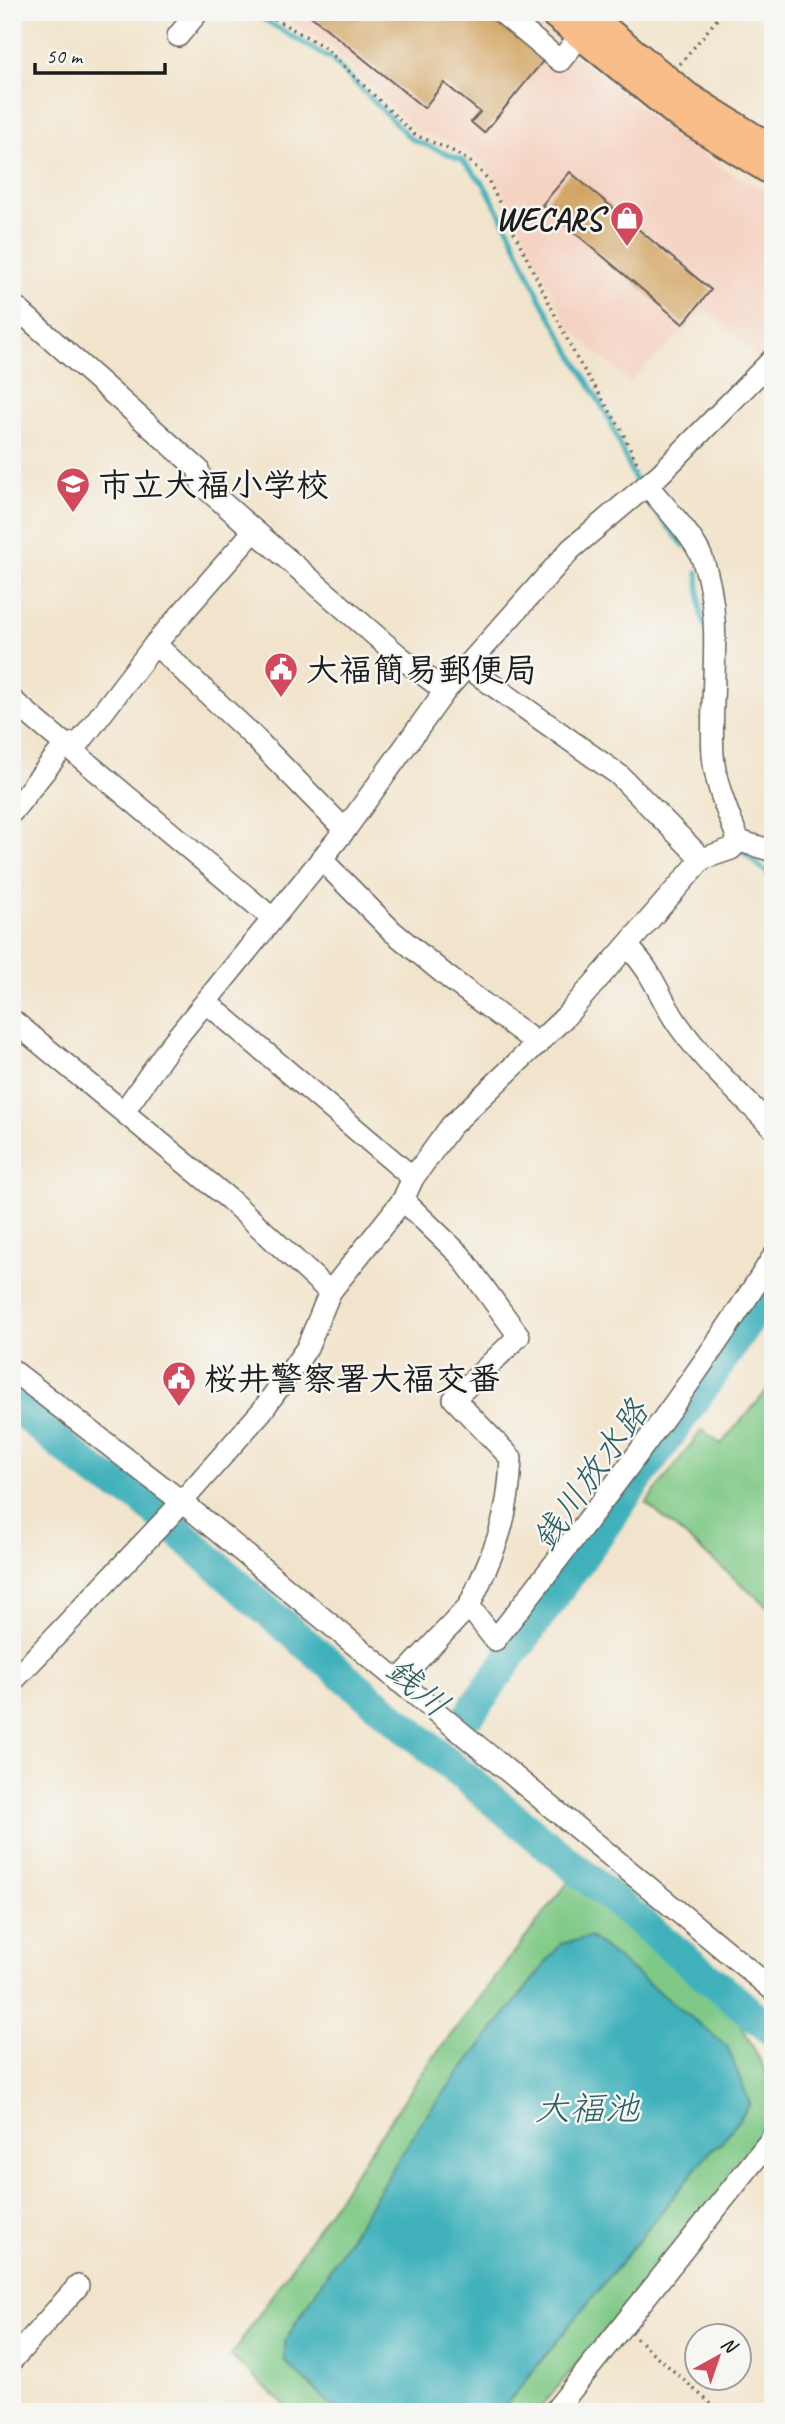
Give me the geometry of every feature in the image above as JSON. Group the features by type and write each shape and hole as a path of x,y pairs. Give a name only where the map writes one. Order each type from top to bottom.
{"main road":[{"path":"551,12 582,24 688,96 773,149"},
{"path":"582,24 677,114 773,173"}],"street":[{"path":"178,36 198,12"},
{"path":"501,12 560,61 582,24"},
{"path":"12,304 189,460 198,469 202,485 445,691"},
{"path":"125,1110 272,918 345,830 445,691 571,549 643,488 773,359"},
{"path":"643,488 701,554 709,580 713,638 713,757 735,845"},
{"path":"12,812 65,745 80,742 155,644 254,531"},
{"path":"155,644 345,830"},
{"path":"467,667 619,775 702,859"},
{"path":"12,700 272,918"},
{"path":"12,1682 171,1514 262,1411 307,1348 330,1292 403,1200 412,1178 451,1126 518,1059 538,1044 702,859 735,845 773,851"},
{"path":"321,859 393,931 538,1044"},
{"path":"627,946 646,964 676,1022 701,1054 773,1128"},
{"path":"206,1002 412,1178"},
{"path":"12,1020 125,1110 278,1242 330,1292"},
{"path":"398,1681 468,1606 501,1538 510,1498 511,1458 454,1399 519,1336 460,1255 403,1200"},
{"path":"468,1606 495,1640 618,1482 773,1258"},
{"path":"12,1370 171,1514 398,1681 773,1990"},
{"path":"554,2412 624,2328 773,2137"},
{"path":"12,2360 78,2286"}],"path":[{"path":"262,12 323,46 415,135 451,150 472,163 488,178 577,359 621,429 643,488"},
{"path":"677,68 723,12"},
{"path":"624,2328 720,2412"}],"shaded area":[{"path":"271,12 521,12 665,129 725,170 773,194 773,345 760,360 706,309 630,382 569,328 501,187 485,167 468,151 417,131 329,45"}],"green space":[{"path":"773,1384 773,1611 646,1503 702,1430 721,1444"},
{"path":"570,1880 733,2009 773,2085 773,2117 747,2160 537,2412 500,2412 712,2149 720,2145 561,1944 427,2114 285,2341 286,2362 339,2412 292,2412 231,2356 427,2066"}],"water":[{"name":"大福池","path":"590,1937 727,2046 750,2104 720,2145 712,2149 500,2412 339,2412 285,2362 285,2341 427,2114 561,1944"}],"building":[{"path":"306,12 485,12 544,60 484,133 471,122 480,112 444,83 424,108"},
{"name":"WECARS","path":"570,172 711,290 683,324 542,205"}],"waterway":[{"path":"251,12 331,59 411,139 462,160 484,184 510,232 541,300 609,419 638,488"},
{"path":"643,497 684,546"},
{"path":"698,572 701,614 705,628"},
{"path":"741,850 765,871 773,882"},
{"name":"銭川放水路","path":"471,1712 711,1376 773,1282"},
{"name":"銭川","path":"12,1404 96,1473 141,1498 260,1605 773,2031"}],"place":[{"name":"WECARS","path":"627,248"},
{"name":"市立大福小学校","path":"73,514"},
{"name":"大福簡易郵便局","path":"281,699"},
{"name":"桜井警察署大福交番","path":"179,1408"}]}
